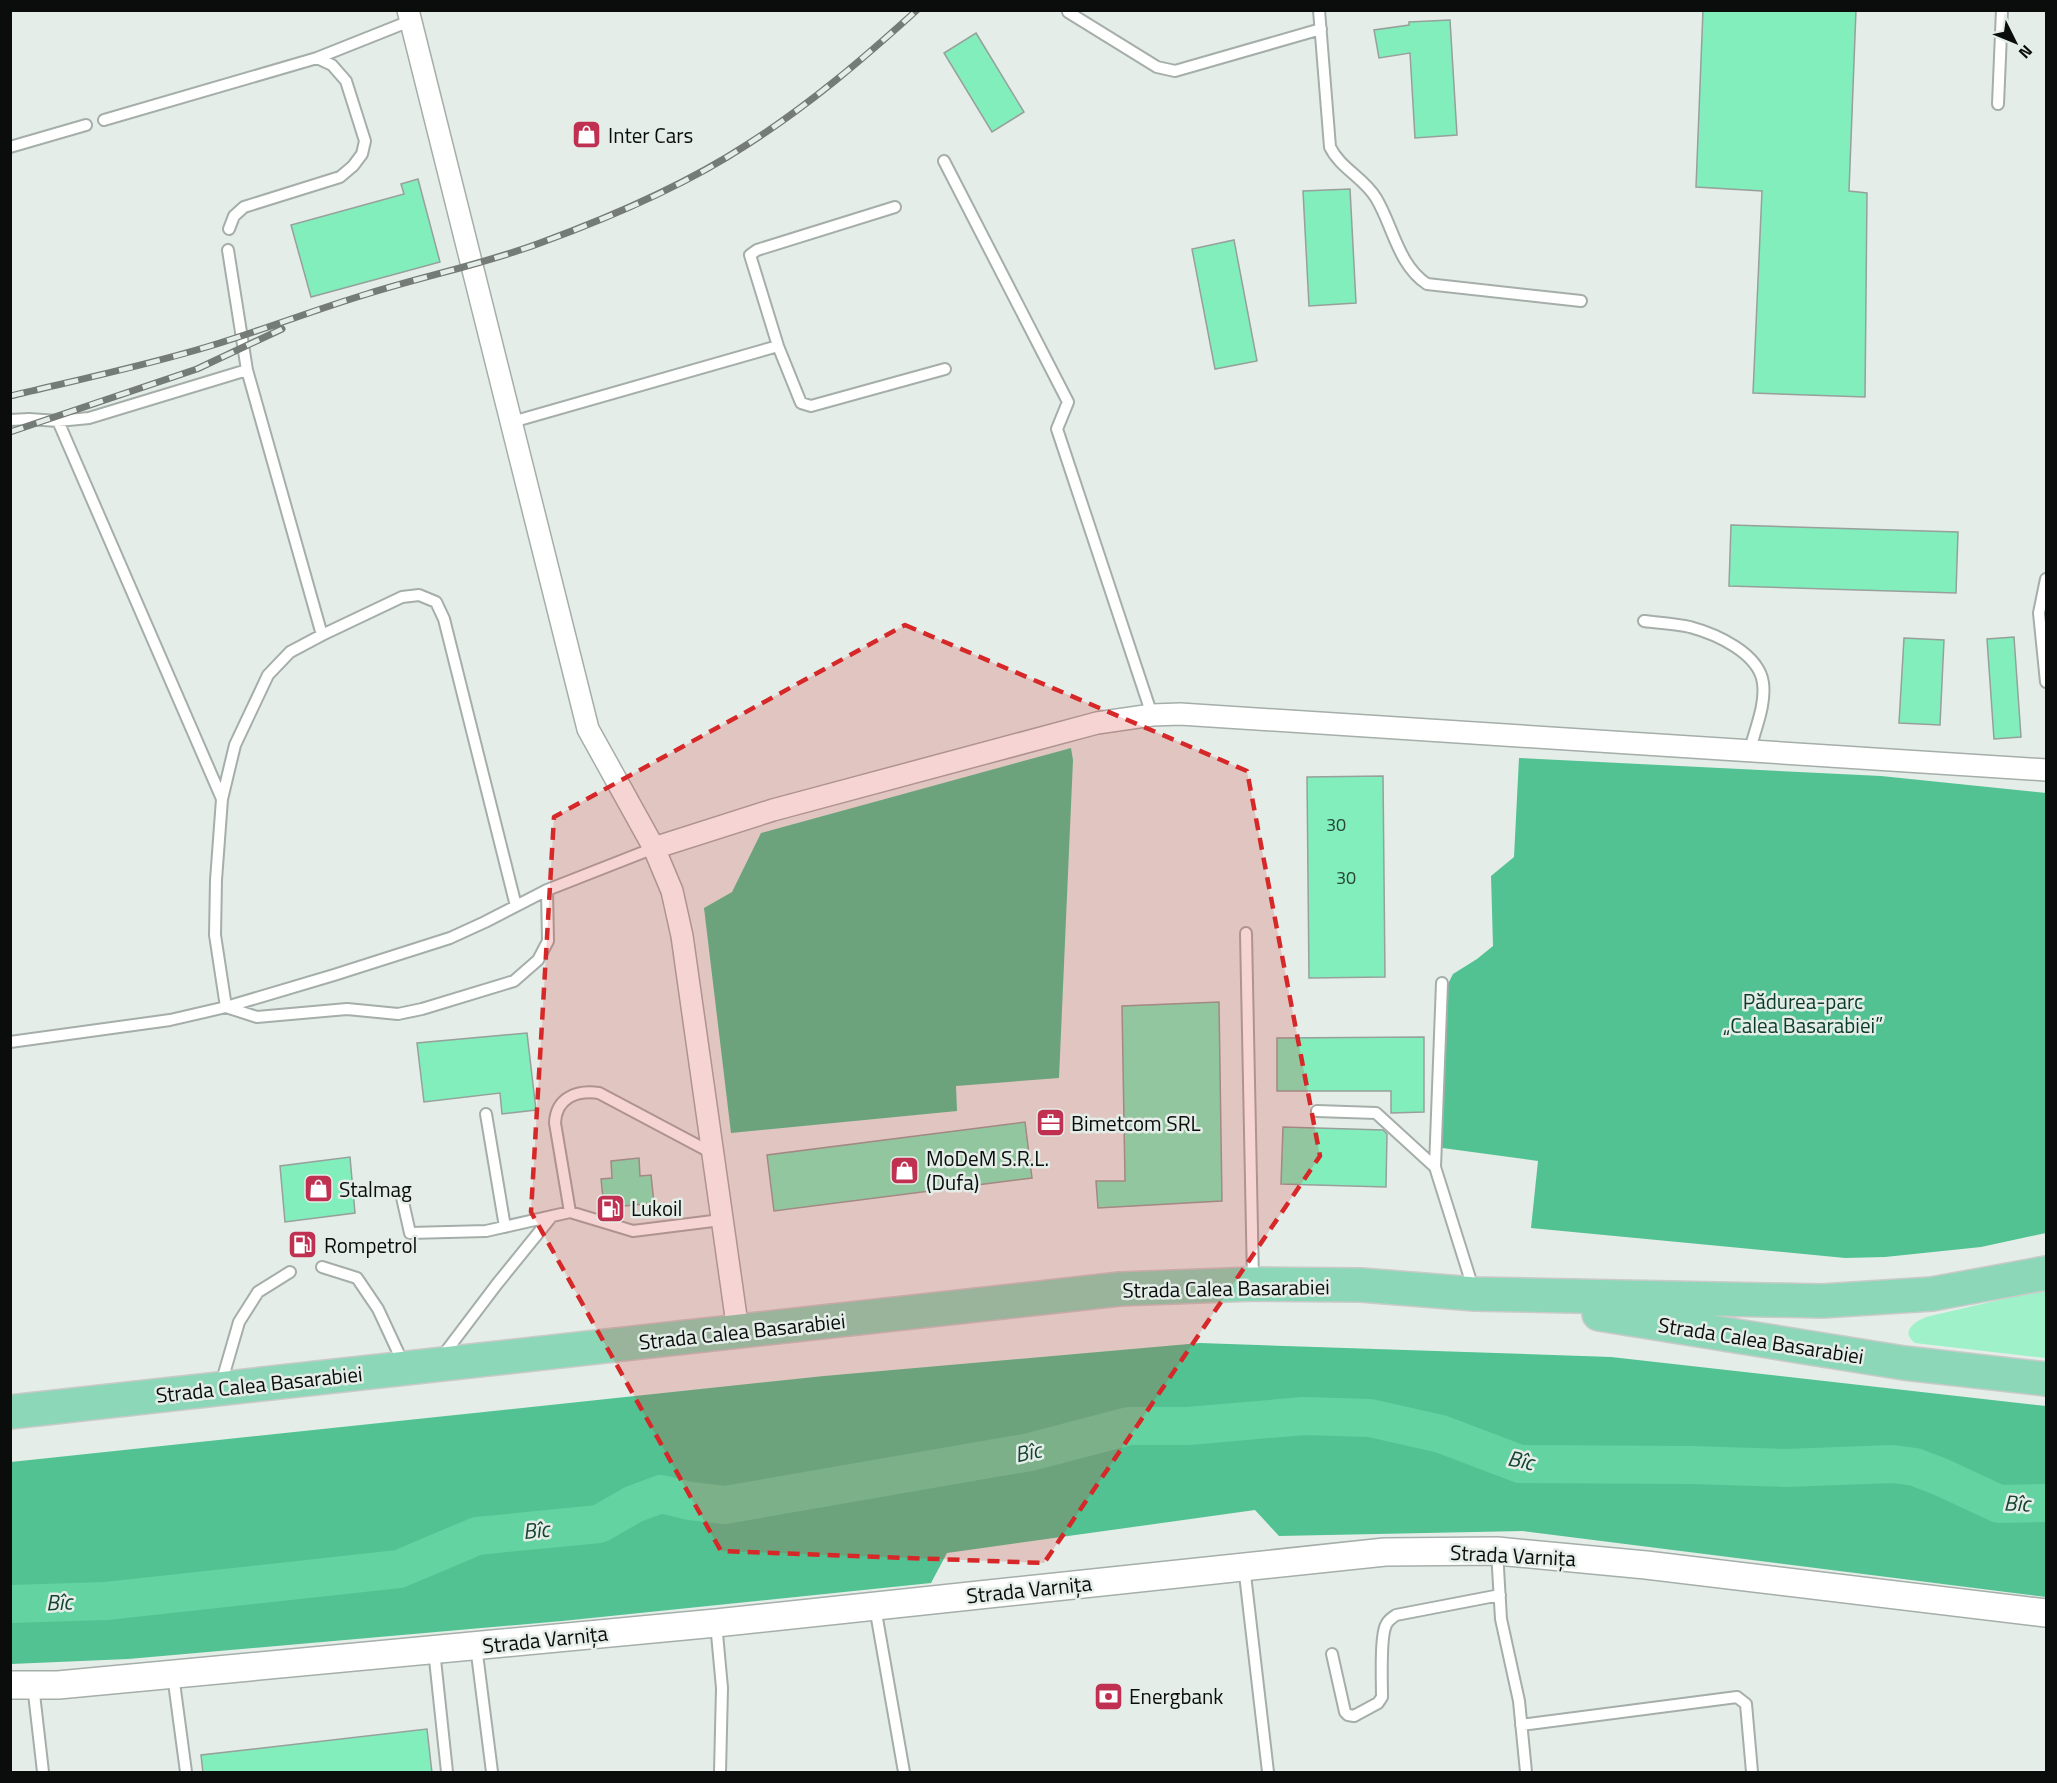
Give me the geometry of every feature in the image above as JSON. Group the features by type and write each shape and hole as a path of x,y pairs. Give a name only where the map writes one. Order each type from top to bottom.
{"main road":[{"name":"Strada Calea Basarabiei","path":"10,1412 1120,1289 1254,1284 1361,1285 1475,1294 1822,1301 1932,1294 2046,1273"},
{"name":"Strada Calea Basarabiei","path":"1475,1294 1904,1363 2046,1379"}],"street":[{"path":"409,16 588,729 654,848 672,891 682,936 738,1331"},
{"path":"654,848 796,804 1097,723 1152,715 1180,714 2046,770"},
{"name":"Strada Varnița","path":"22,1685 58,1685 716,1623 1385,1552 1497,1551 1646,1565 2046,1613"}],"lane":[{"path":"1319,10 1330,147 1334,156 1376,197 1410,270 1418,279 1427,285 1581,301"},
{"path":"1998,104 2002,10"},
{"path":"1068,12 1157,67 1175,71 1321,29"},
{"path":"104,120 317,58 409,16"},
{"path":"229,229 234,216 244,207 340,177 362,154 365,141 346,81 332,65 317,58"},
{"path":"10,147 86,125"},
{"path":"944,161 1068,402 1057,429 1152,715"},
{"path":"896,207 757,250 750,255 778,346 801,403 811,406 945,369"},
{"path":"228,250 248,370 322,635"},
{"path":"512,422 778,346"},
{"path":"10,420 58,422 89,418 248,370"},
{"path":"58,422 222,799"},
{"path":"2046,579 2039,613 2046,682"},
{"path":"226,1007 215,935 216,880 222,799 235,745 268,675 290,652 402,597 419,595 436,602 444,619 516,906"},
{"path":"1644,621 1690,627 1729,643 1753,659 1763,681 1763,699 1750,750"},
{"path":"10,1042 170,1020 226,1007 450,938 547,890 654,848"},
{"path":"226,1007 256,1017 347,1009 398,1014 514,981 538,960 548,941 547,890"},
{"path":"1246,933 1254,1284"},
{"path":"1442,983 1435,1167 1475,1294"},
{"path":"570,1212 555,1123 556,1111 562,1102 575,1095 587,1091 599,1093 712,1153"},
{"path":"1317,1110 1376,1113 1435,1167"},
{"path":"486,1114 505,1227"},
{"path":"401,1193 410,1233 486,1231 570,1212 633,1231 721,1220"},
{"path":"322,1267 357,1278 421,1366 497,1284 552,1216"},
{"path":"220,1388 239,1322 258,1292 290,1272"},
{"path":"1497,1551 1501,1619 1519,1701 1526,1773"},
{"path":"1244,1566 1268,1773"},
{"path":"1332,1654 1345,1712 1354,1716 1382,1698 1383,1635 1391,1618 1396,1615 1500,1595"},
{"path":"875,1605 904,1773"},
{"path":"716,1623 722,1688 720,1773"},
{"path":"476,1646 492,1773"},
{"path":"434,1650 447,1773"},
{"path":"173,1674 186,1773"},
{"path":"22,1685 43,1773"},
{"path":"1521,1725 1737,1697 1746,1704 1752,1773"}],"highlighted area":[{"path":"905,625 1247,771 1320,1156 1044,1563 721,1551 531,1212 554,817"}],"green space":[{"path":"1071,748 1073,760 1059,1078 956,1086 957,1111 731,1133 704,908 732,892 761,833"},
{"name":"Pădurea-parc „Calea Basarabiei”","path":"1519,758 1881,776 2046,793 2046,1233 1981,1247 1885,1257 1845,1258 1531,1228 1538,1161 1435,1147 1442,996 1453,974 1493,946 1491,876 1514,857"},
{"path":"2046,1289 2046,1358 1915,1343 1909,1335 1910,1328 1926,1317"},
{"path":"1200,1343 1611,1357 2046,1406 2046,1597 1523,1531 1279,1536 1255,1510 947,1553 931,1583 562,1621 128,1659 11,1664 11,1462 824,1376"}],"building":[{"path":"1703,10 1856,10 1849,191 1867,193 1865,397 1753,393 1762,191 1696,187"},
{"path":"1450,20 1457,135 1415,138 1410,53 1379,58 1374,30 1409,25 1409,22"},
{"path":"976,33 1024,112 992,132 944,53"},
{"path":"418,179 440,262 311,297 291,225 404,194 401,184"},
{"path":"1350,189 1356,303 1309,306 1303,191"},
{"path":"1234,240 1257,361 1215,369 1192,249"},
{"path":"1731,525 1958,532 1956,593 1729,586"},
{"path":"2014,637 2021,737 1994,739 1987,639"},
{"path":"1904,638 1944,640 1940,725 1899,723"},
{"path":"1383,776 1385,977 1309,978 1307,777"},
{"path":"1219,1002 1222,1201 1098,1208 1096,1181 1125,1181 1122,1006"},
{"path":"527,1033 536,1110 502,1114 500,1093 424,1102 417,1043"},
{"path":"1424,1037 1424,1112 1391,1113 1391,1091 1277,1091 1277,1038"},
{"path":"1025,1122 1032,1178 774,1211 767,1155"},
{"path":"1283,1127 1383,1130 1387,1134 1386,1187 1281,1184"},
{"name":"Stalmag","path":"350,1157 355,1213 285,1222 280,1166"},
{"path":"639,1158 640,1176 651,1175 654,1203 604,1208 601,1179 612,1178 611,1161"},
{"path":"427,1729 432,1773 203,1773 201,1755"}],"waterway":[{"name":"Bîc","path":"10,1604 106,1601 399,1569 477,1536 599,1524 634,1504 661,1494 690,1501 725,1505 1030,1452 1129,1426 1188,1426 1304,1416 1370,1418 1441,1434 1520,1464 1785,1468 1893,1464 1915,1467 1999,1504 2046,1503"}],"railway":[{"path":"10,396 210,346 367,294 519,250 620,211 698,174 771,129 835,81 917,10"},
{"path":"10,432 197,369 282,329"}],"place":[{"name":"Inter Cars","path":"587,135"},
{"name":"Bimetcom SRL","path":"1050,1123"},
{"name":"MoDeM S.R.L. (Dufa)","path":"905,1170"},
{"name":"Stalmag","path":"318,1189"},
{"name":"Lukoil","path":"610,1208"},
{"name":"Rompetrol","path":"303,1245"},
{"name":"Energbank","path":"1108,1696"}]}
